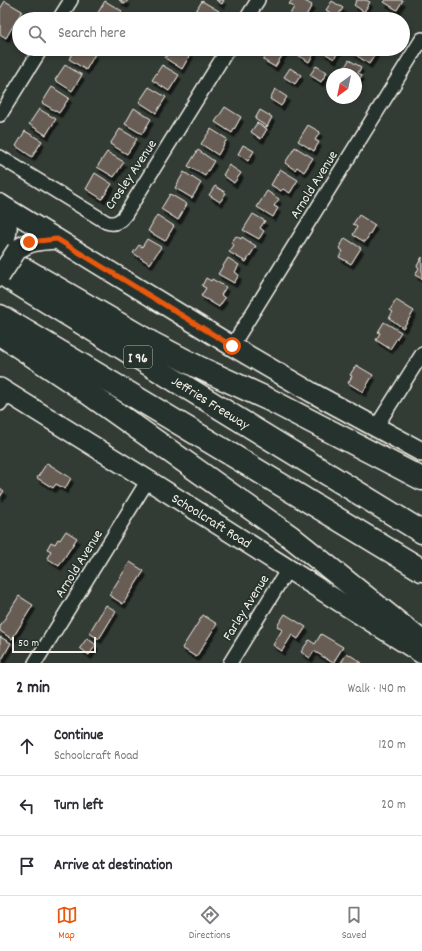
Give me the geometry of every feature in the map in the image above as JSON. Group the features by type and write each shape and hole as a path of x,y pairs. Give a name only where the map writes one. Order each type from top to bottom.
{"highway":[{"path":"5,250 159,346 198,367 270,400 422,478"},
{"name":"Jeffries Freeway","path":"0,273 422,532"},
{"name":"I 96","path":"0,316 232,454 422,570"},
{"path":"0,334 78,386 291,536 422,642"}],"main road":[{"path":"0,204 232,346 311,392 422,452"},
{"path":"0,204 7,220 8,231 0,276"},
{"path":"5,250 29,242 57,239"},
{"name":"Schoolcraft Road","path":"2,395 148,480 422,654"}],"street":[{"path":"63,12 71,0"},
{"path":"250,12 258,0"},
{"name":"Arnold Avenue","path":"232,346 422,39"},
{"path":"0,115 37,56"},
{"name":"Crosley Avenue","path":"0,157 106,222 111,224 120,221 224,56"},
{"path":"376,427 422,354"},
{"name":"Arnold Avenue","path":"35,663 148,480"},
{"name":"Farley Avenue","path":"230,663 288,569"}],"building":[{"path":"119,0 128,0 125,4"},
{"path":"216,0 224,0 222,4"},
{"path":"292,0 303,0 312,5 308,12 291,12 294,7 289,4"},
{"path":"357,0 366,0 370,2 364,12 354,5"},
{"path":"386,0 403,0 397,10 384,2"},
{"path":"5,1 22,11 12,12 12,28 6,38 0,34 0,9"},
{"path":"105,1 122,11 121,12 98,12"},
{"path":"202,1 219,11 218,12 195,12"},
{"path":"332,1 343,8 340,12 329,12 326,10"},
{"path":"71,56 94,56 86,70 69,59"},
{"path":"166,56 189,56 182,69 165,58"},
{"path":"265,56 282,56 275,67 263,60"},
{"path":"300,56 313,56 309,62"},
{"path":"357,56 374,56 369,64"},
{"path":"349,60 361,67 360,68 344,68"},
{"path":"65,65 82,75 72,91 55,80"},
{"path":"162,65 179,75 169,91 152,80"},
{"path":"316,66 326,71 321,82 310,75"},
{"path":"290,68 301,75 295,84 284,77"},
{"path":"52,87 69,98 59,113 42,103"},
{"path":"149,87 166,97 156,113 139,102"},
{"path":"275,89 287,97 281,106 270,99"},
{"path":"225,107 241,117 232,133 215,122"},
{"path":"134,108 151,119 142,134 125,124"},
{"path":"39,109 56,119 46,135 29,124"},
{"path":"260,110 272,117 267,127 255,119"},
{"path":"257,123 267,129 261,139 251,132"},
{"path":"308,125 320,132 315,140 319,142 314,151 298,141"},
{"path":"120,129 137,139 127,154 110,144"},
{"path":"211,129 227,139 218,155 201,144"},
{"path":"25,131 42,141 32,157 16,146"},
{"path":"243,145 254,151 248,161 238,154"},
{"path":"295,147 313,158 304,172 297,167 295,170 285,163"},
{"path":"198,150 214,161 205,176 188,166"},
{"path":"107,152 124,162 114,177 97,167"},
{"path":"229,165 241,173 234,183 223,175"},
{"path":"280,169 298,180 290,193 283,189 281,191 271,185"},
{"path":"184,172 201,183 192,198 175,188"},
{"path":"95,173 112,184 102,199 86,189"},
{"path":"215,186 226,193 220,202 209,195"},
{"path":"267,191 279,199 274,206 278,208 273,217 257,207"},
{"path":"170,194 187,204 178,220 161,209"},
{"path":"253,214 265,221 260,228 264,231 259,239 243,230"},
{"path":"157,215 174,226 165,241 148,231"},
{"path":"359,215 375,225 365,242 353,235 357,227 353,224"},
{"path":"236,236 241,239 242,237 256,246 246,262 229,252 234,245 231,243"},
{"path":"345,238 361,248 351,264 339,257 343,251 339,248"},
{"path":"147,239 161,247 150,264 133,253 139,245 142,247"},
{"path":"422,257 422,279 415,275 419,268 417,266"},
{"path":"228,258 239,265 235,272 239,275 234,283 218,274"},
{"path":"206,278 211,281 212,279 226,287 221,295 225,298 219,307 201,296 206,288 202,286"},
{"path":"396,300 414,311 403,328 389,318 393,312 390,310"},
{"path":"384,322 401,332 390,349 376,340 380,333 378,332"},
{"path":"356,365 373,375 363,392 348,383 352,376 350,375"},
{"path":"47,463 71,478 65,489 56,484 53,488 37,478"},
{"path":"0,488 4,491 0,497"},
{"path":"66,531 77,538 59,566 47,558 51,551 47,549 51,542 55,544 58,539 60,540"},
{"path":"130,562 144,571 123,604 109,595"},
{"path":"19,596 33,605 12,639 0,631 0,626"},
{"path":"106,605 116,611 99,639 89,633"},
{"path":"285,614 306,627 298,639 292,635 282,651 273,645 282,630 277,626"},
{"path":"203,615 217,624 196,657 182,648"},
{"path":"321,634 343,647 333,663 314,651 310,658 301,652 309,640 315,644"},
{"path":"0,637 11,643 0,663"},
{"path":"87,638 96,645 89,655 80,648"},
{"path":"347,653 362,663 341,663"}],"route":[{"path":"29,242 57,239 232,346"}]}
